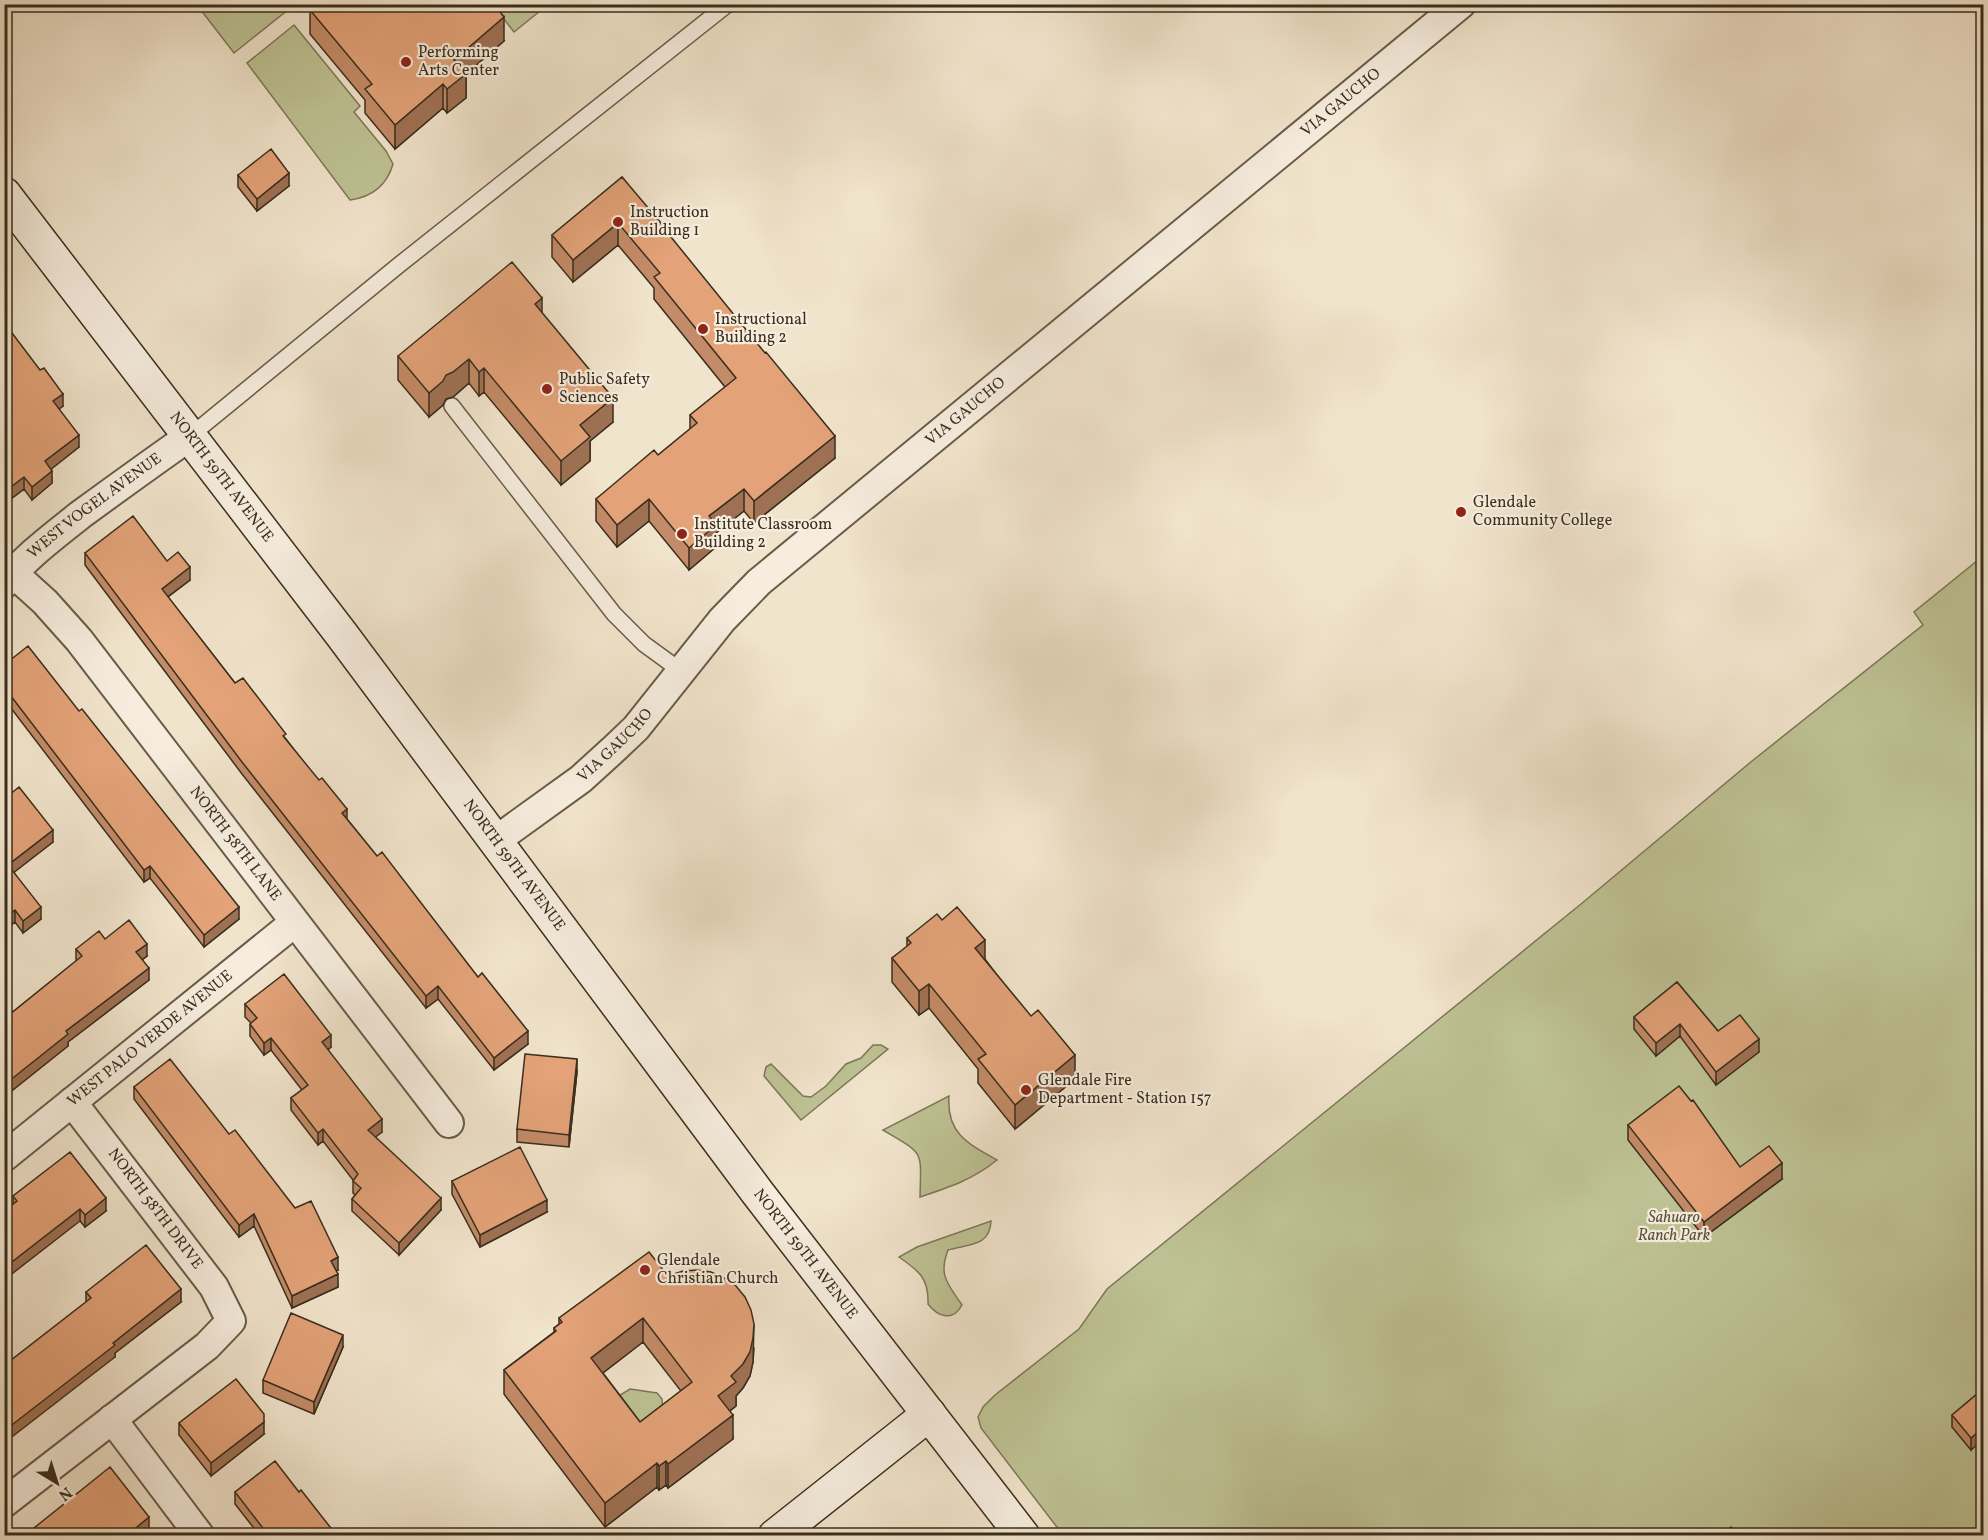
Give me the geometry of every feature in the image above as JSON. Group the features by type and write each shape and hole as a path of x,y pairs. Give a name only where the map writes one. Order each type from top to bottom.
{"main road":[{"name":"NORTH 59TH AVENUE","path":"4,194 190,436 750,1183 1023,1536"},
{"path":"775,1536 929,1414"}],"street":[{"name":"VIA GAUCHO","path":"495,841 581,779 636,728 722,620 759,582 1461,4"},
{"name":"WEST VOGEL AVENUE","path":"9,578 70,523 140,470 190,436"},
{"name":"NORTH 58TH LANE","path":"9,578 45,602 79,640 449,1123"},
{"name":"WEST PALO VERDE AVENUE","path":"4,1157 294,923"},
{"name":"NORTH 58TH DRIVE","path":"72,1101 214,1287 231,1321 207,1346 112,1419"},
{"path":"4,1503 112,1419 200,1536"}],"lane":[{"path":"190,436 390,272 728,4"},
{"path":"452,406 614,614 644,644 681,670"}],"green space":[{"path":"197,5 294,5 234,53"},
{"path":"493,5 535,5 540,11 514,32"},
{"path":"294,25 360,106 354,112 386,151 393,164 383,184 372,193 350,200 247,63"},
{"name":"Sahuaro Ranch Park","path":"1983,556 1983,1535 1063,1535 981,1428 978,1417 983,1407 1079,1329 1107,1289 1581,904 1752,761 1923,625 1914,612"},
{"path":"873,1045 881,1045 888,1049 801,1120 764,1076 766,1067 771,1064 803,1096 811,1097 826,1086 846,1064 861,1058"},
{"path":"949,1096 951,1119 961,1136 997,1160 970,1178 920,1197 921,1170 918,1155 907,1144 883,1130"},
{"path":"991,1221 987,1236 982,1240 948,1250 944,1273 962,1305 950,1316 941,1315 928,1304 925,1281 899,1257 917,1247"},
{"path":"630,1389 657,1393 662,1399 663,1410 640,1438 612,1400"}],"building":[{"name":"Performing Arts Center","path":"316,4 494,4 504,17 454,60 466,74 447,89 443,84 395,125 365,89 372,84 310,10"},
{"path":"271,149 289,173 257,199 238,175"},
{"path":"622,177 835,436 754,501 744,489 709,516 716,525 689,548 649,499 617,525 596,499 654,450 658,455 697,423 690,415 736,378 654,277 660,273 618,223 573,260 552,235"},
{"name":"Public Safety Sciences","path":"512,262 542,298 535,304 613,398 580,425 590,437 561,461 484,368 479,372 469,359 446,375 443,381 429,393 398,356"},
{"path":"6,325 40,370 44,368 63,394 53,401 79,435 45,461 52,471 32,487 24,477 4,492 4,326"},
{"path":"133,516 167,561 178,552 190,567 162,589 235,683 243,678 286,734 283,736 319,780 322,778 347,809 342,813 377,856 382,852 478,977 482,973 528,1031 494,1058 438,986 426,996 242,762 85,553"},
{"path":"28,646 79,711 82,709 239,907 204,935 150,866 144,870 4,687 4,665"},
{"path":"19,787 53,830 8,865 41,907 23,921 15,910 4,919 4,799"},
{"name":"Glendale Fire Department - Station 157","path":"957,907 985,940 975,948 1031,1016 1038,1010 1075,1055 1015,1105 978,1059 986,1054 929,984 919,991 892,958 911,943 907,938 937,914 942,920"},
{"path":"129,920 147,944 136,952 149,968 66,1031 68,1034 4,1085 4,1019 82,956 76,949 99,931 105,939"},
{"path":"284,974 331,1035 322,1042 382,1119 368,1130 441,1198 399,1243 352,1199 361,1188 353,1181 358,1174 323,1129 318,1133 291,1098 308,1085 271,1038 264,1043 250,1024 257,1018 245,1004"},
{"path":"1677,982 1718,1031 1740,1015 1759,1039 1716,1072 1680,1024 1656,1043 1634,1017"},
{"path":"525,1054 577,1059 569,1135 517,1129"},
{"path":"170,1059 229,1134 235,1130 295,1208 311,1201 338,1257 331,1261 338,1274 292,1296 254,1214 239,1225 134,1087"},
{"path":"1679,1086 1691,1101 1693,1100 1740,1167 1769,1146 1782,1163 1704,1222 1628,1125"},
{"path":"520,1147 547,1200 480,1235 452,1181"},
{"path":"70,1152 106,1198 85,1215 80,1209 4,1268 4,1211 17,1201 13,1196"},
{"path":"146,1245 181,1289 113,1343 115,1345 4,1431 4,1359 7,1357 10,1361 91,1298 86,1292"},
{"path":"649,1252 668,1276 683,1271 697,1270 711,1272 724,1278 736,1286 745,1297 754,1324 750,1352 743,1364 731,1376 736,1382 718,1396 733,1415 668,1464 666,1461 659,1466 657,1463 605,1503 504,1370 556,1331 554,1328 562,1322 559,1318","holes":["643,1318 692,1382 640,1422 591,1358"]},
{"path":"291,1313 343,1335 314,1402 263,1380"},
{"path":"236,1379 264,1414 264,1422 211,1463 179,1423"},
{"path":"1983,1389 1983,1428 1971,1438 1952,1415"},
{"path":"275,1461 334,1532 338,1530 342,1536 269,1536 235,1492"},
{"path":"110,1467 149,1517 126,1536 24,1536"},
{"path":"1731,1527 1738,1536 1720,1536"}],"place":[{"name":"Performing Arts Center","path":"406,62"},
{"name":"Instruction Building 1","path":"618,222"},
{"name":"Instructional Building 2","path":"703,329"},
{"name":"Public Safety Sciences","path":"547,389"},
{"name":"Glendale Community College","path":"1461,512"},
{"name":"Institute Classroom Building 2","path":"682,534"},
{"name":"Glendale Fire Department - Station 157","path":"1026,1090"},
{"name":"Glendale Christian Church","path":"645,1270"}]}
